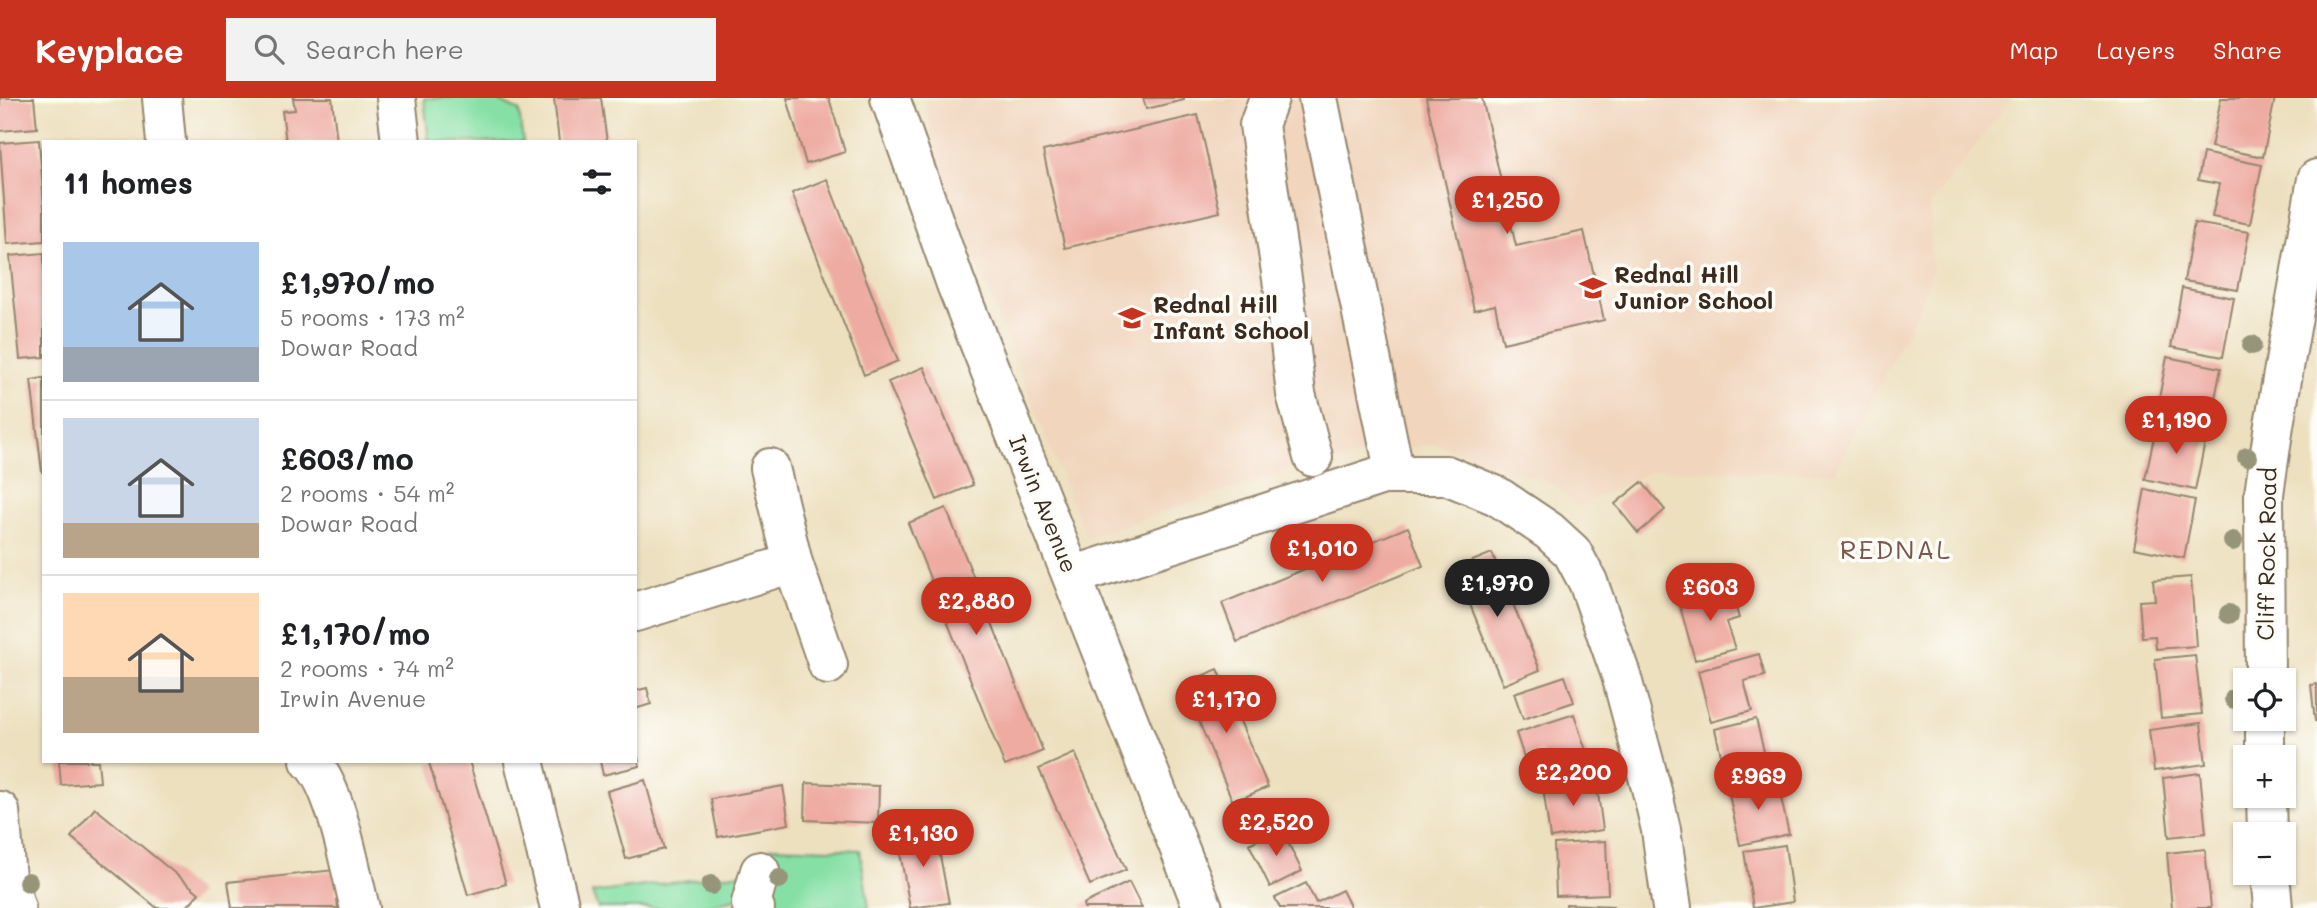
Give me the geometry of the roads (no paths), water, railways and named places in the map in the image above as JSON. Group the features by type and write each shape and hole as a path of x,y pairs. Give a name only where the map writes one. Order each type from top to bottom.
{"street":[{"path":"162,98 166,140"},
{"path":"396,98 401,140"},
{"name":"Irwin Avenue","path":"890,98 956,284 1203,908"},
{"path":"1269,98 1259,125 1296,394 1313,457"},
{"path":"1318,98 1395,475"},
{"name":"Cliff Rock Road","path":"2265,668 2264,494 2317,179"},
{"path":"770,468 793,563 828,665"},
{"path":"1072,576 1383,475 1446,475 1497,496 1549,531 1572,552 1588,582 1621,675 1654,799 1672,908"},
{"path":"637,611 793,563"},
{"path":"312,763 320,771 329,790 360,908"},
{"path":"524,763 560,908"},
{"path":"0,811 6,877 16,908"},
{"path":"2271,885 2273,908"}],"place":[{"name":"Rednal Hill Junior School","path":"1593,288"},
{"name":"Rednal Hill Infant School","path":"1132,318"}],"district":[{"name":"REDNAL","path":"1896,550"}]}
